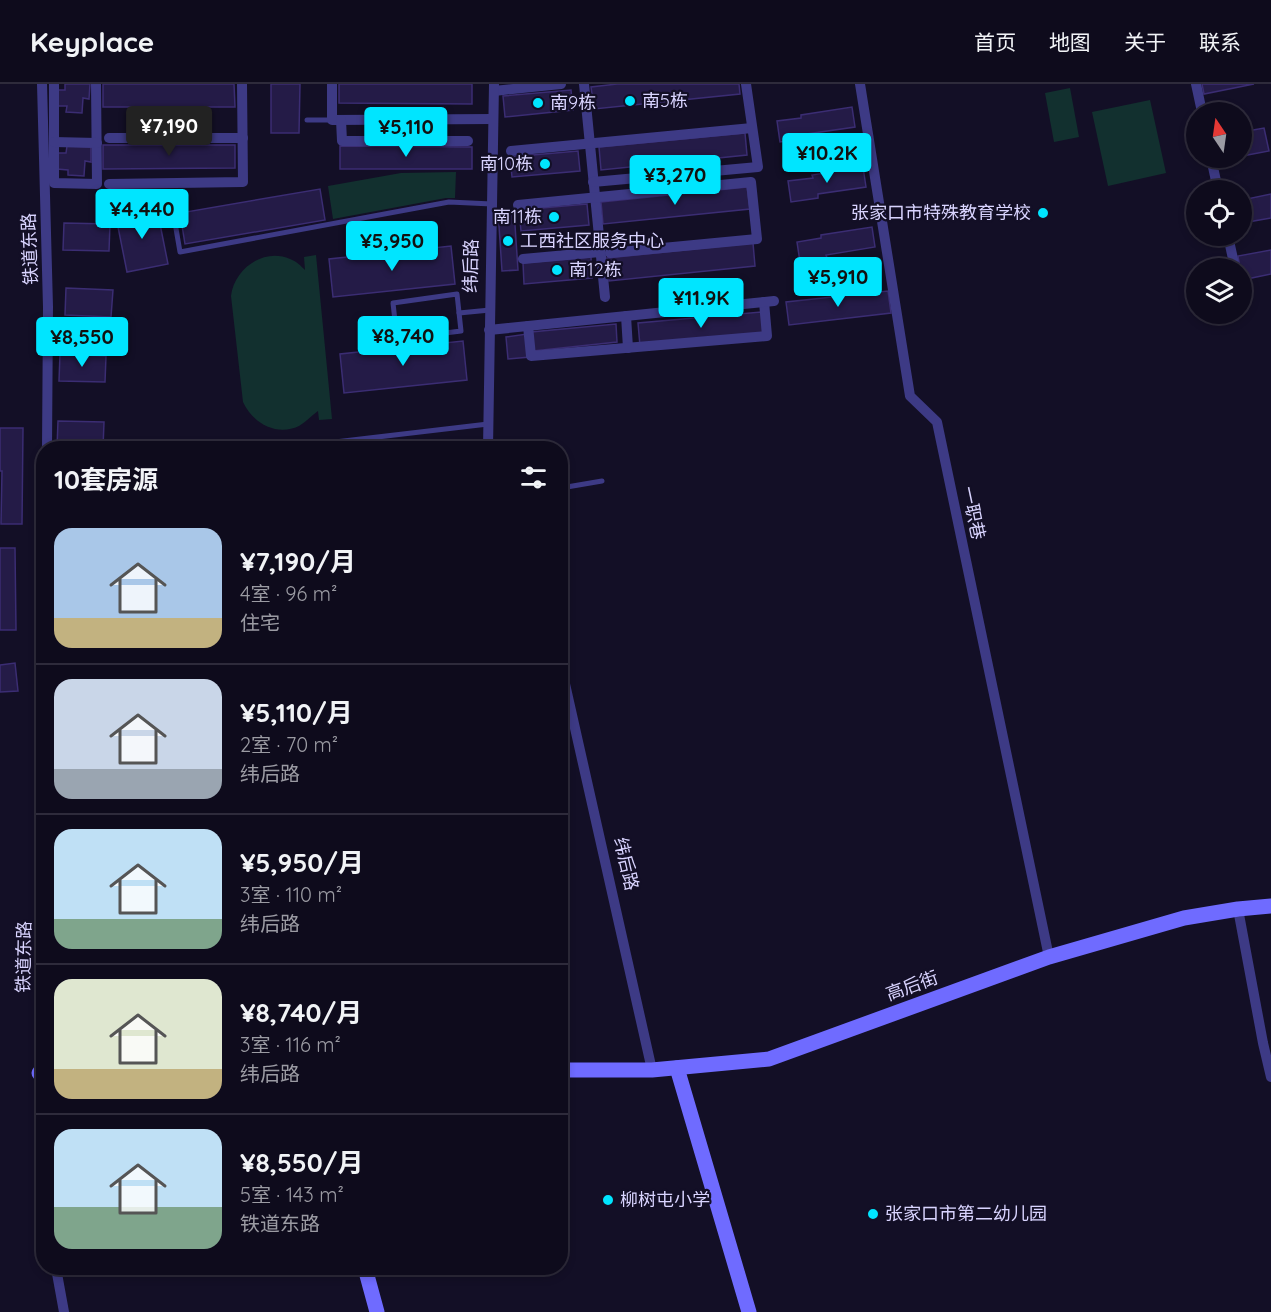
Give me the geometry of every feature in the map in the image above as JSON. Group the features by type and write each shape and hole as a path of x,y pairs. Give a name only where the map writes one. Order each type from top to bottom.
{"street":[{"name":"铁道东路","path":"42,84 48,307 46,441"},
{"path":"54,84 54,183 97,184 96,84"},
{"path":"109,184 243,182 242,84"},
{"path":"332,84 342,141 468,141"},
{"path":"494,87 561,84"},
{"path":"584,84 595,198 605,253 605,297"},
{"path":"594,182 758,167 746,84"},
{"name":"一职巷","path":"860,84 910,396 937,423 1049,957"},
{"path":"1196,84 1200,102"},
{"name":"纬后路","path":"488,441 494,87"},
{"path":"337,120 494,119"},
{"path":"409,120 409,141"},
{"path":"511,151 752,128"},
{"path":"109,138 243,138"},
{"path":"54,142 97,143"},
{"path":"518,205 751,182 757,239 523,259"},
{"path":"489,330 528,326 626,316 769,302 767,336 531,356 528,326"},
{"path":"626,316 628,348"},
{"name":"纬后路","path":"568,697 652,1070"},
{"name":"高后街","path":"568,1070 652,1070 769,1059 1049,957 1184,918 1271,906"},
{"path":"1238,909 1271,1077"},
{"path":"677,1068 748,1312"},
{"path":"57,1275 64,1312"},
{"path":"367,1275 377,1312"}],"lane":[{"path":"307,120 337,120"},
{"path":"173,211 180,252 449,202 492,204"},
{"path":"457,294 459,313 461,332 397,339 393,303 457,294"},
{"path":"459,313 490,310"},
{"path":"344,441 488,424"},
{"path":"568,487 602,481"}],"green space":[{"path":"1070,88 1079,137 1054,142 1045,93"},
{"path":"1150,100 1166,173 1108,186 1092,112"},
{"path":"456,172 455,198 333,219 328,186 401,173"},
{"path":"316,255 332,419 319,420 318,411 299,426 282,430 274,429 252,416 243,402 231,296 233,286 244,269 261,258 280,256 294,261 305,270 304,257"}],"building":[{"path":"65,84 90,84 89,99 83,98 82,113 66,112 67,106 56,106 57,90 65,90"},
{"path":"103,84 234,84 235,107 103,107"},
{"path":"271,84 300,84 299,133 271,133"},
{"path":"339,84 472,84 472,104 339,103"},
{"name":"南5栋","path":"617,84 739,84 740,94 594,109 591,87"},
{"path":"1202,84 1254,84 1204,94"},
{"name":"南9栋","path":"571,90 573,110 505,117 503,96"},
{"path":"852,107 855,127 807,134 807,138 780,142 777,121"},
{"path":"1264,128 1269,151 1252,154 1252,130"},
{"path":"745,133 747,155 601,170 599,147"},
{"path":"103,145 235,145 235,168 103,169"},
{"path":"67,146 91,147 91,162 85,161 84,176 68,175 68,170 57,169 58,153 66,153"},
{"path":"340,146 472,147 472,169 340,169"},
{"name":"南10栋","path":"578,151 580,171 512,177 510,157"},
{"path":"863,167 866,187 818,194 818,198 791,202 788,181"},
{"path":"747,187 750,209 603,224 601,202"},
{"path":"320,189 325,220 185,244 180,213"},
{"path":"1271,194 1271,218 1252,221 1252,198"},
{"name":"南11栋","path":"587,204 589,225 521,231 519,210"},
{"path":"157,209 168,264 127,272 116,217"},
{"name":"工西社区服务中心","path":"514,210 518,270 502,271 498,211"},
{"path":"64,223 110,224 109,251 63,250"},
{"path":"872,227 875,247 800,262 797,242 821,238 821,235"},
{"path":"753,243 755,266 609,281 607,258"},
{"path":"451,246 455,284 333,297 329,259"},
{"path":"1271,250 1271,274 1252,278 1252,258 1238,258 1238,256"},
{"name":"南12栋","path":"591,257 592,278 524,284 523,263"},
{"path":"66,288 113,290 111,317 65,315"},
{"path":"888,291 891,313 789,325 786,302"},
{"path":"761,312 764,335 640,346 638,323"},
{"path":"616,324 617,342 533,351 531,332"},
{"path":"527,334 530,357 508,359 506,337"},
{"path":"463,341 467,380 344,393 340,354"},
{"path":"60,354 106,356 105,382 59,381"},
{"path":"58,421 104,422 103,441 57,441"},
{"path":"0,428 23,428 22,524 1,524"},
{"path":"0,548 15,548 16,630 0,630"},
{"path":"15,663 18,691 0,692 0,665"}],"place":[{"name":"南5栋","path":"630,101"},
{"name":"南9栋","path":"538,103"},
{"name":"南10栋","path":"545,164"},
{"name":"张家口市特殊教育学校","path":"1043,213"},
{"name":"南11栋","path":"554,217"},
{"name":"工西社区服务中心","path":"508,241"},
{"name":"南12栋","path":"557,270"},
{"name":"柳树屯小学","path":"608,1200"},
{"name":"张家口市第二幼儿园","path":"873,1214"}]}
